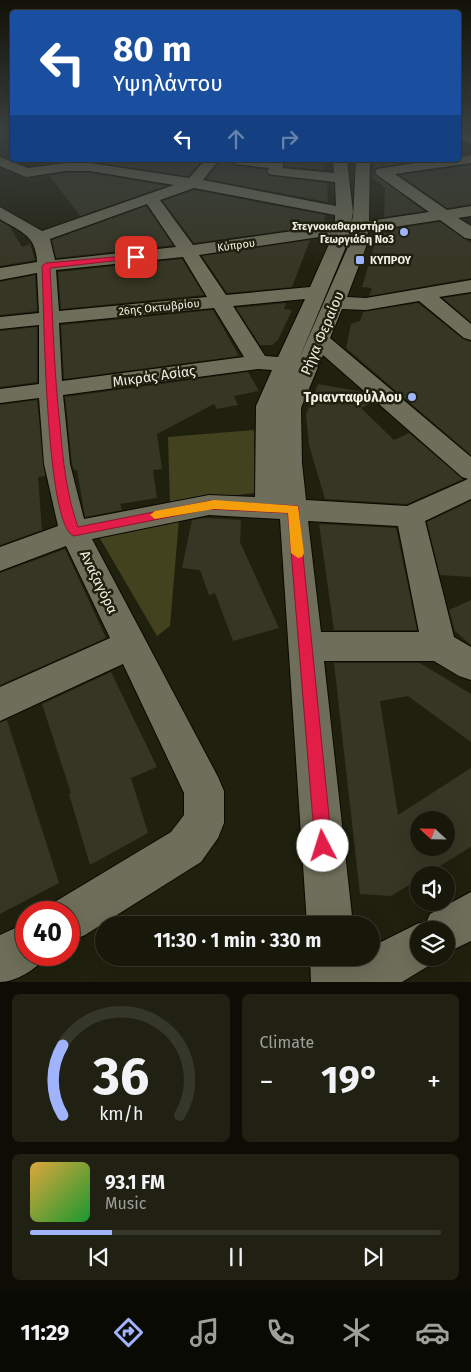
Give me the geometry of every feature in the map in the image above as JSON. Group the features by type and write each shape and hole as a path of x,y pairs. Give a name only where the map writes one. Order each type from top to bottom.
{"street":[{"path":"160,178 258,196 350,223"},
{"path":"2,216 40,236 193,183 197,178"},
{"path":"258,196 269,178"},
{"name":"Ρήγα Φεραίου","path":"343,178 350,223"},
{"name":"Ρήγα Φεραίου","path":"329,916 306,647 281,508 288,415 304,357 327,297 350,223 359,178"},
{"path":"390,178 471,234"},
{"path":"151,198 188,251 258,362"},
{"name":"Κύπρου","path":"0,274 46,266 188,251 350,223 443,216 471,211"},
{"name":"Αναξαγόρα","path":"40,236 45,249 51,389 62,497 74,532 204,791 206,808 203,822 186,847 80,912"},
{"name":"26ης Οκτωβρίου","path":"0,323 220,301 327,297 357,305 471,286"},
{"path":"424,295 471,334"},
{"name":"Ρήγα Φεραίου","path":"304,357 327,297"},
{"path":"304,357 471,470"},
{"name":"Μικράς Ασίας","path":"0,396 304,357"},
{"path":"0,559 74,532 209,505 410,516 471,488"},
{"path":"410,516 439,646"},
{"path":"0,704 130,645"},
{"path":"306,647 439,646 471,665"},
{"path":"455,925 471,915"},
{"path":"356,982 410,951"},
{"path":"0,962 15,953"},
{"path":"334,966 335,982"}],"shaded area":[{"path":"254,430 255,493 170,502 168,437"},
{"path":"179,519 170,626 157,636 98,535"}],"building":[{"path":"51,178 118,178 166,186 80,216"},
{"path":"284,178 327,183 328,202 206,179"},
{"path":"373,178 379,178 424,211 384,217 385,188"},
{"path":"404,178 471,178 471,204 447,208"},
{"path":"194,190 325,215 324,225 194,243 163,201"},
{"path":"146,206 173,245 56,258 52,240"},
{"path":"0,221 10,227 22,247 30,244 35,260 0,266"},
{"path":"440,222 471,243 471,278 369,296 372,288 362,287 378,234 392,232 389,230"},
{"path":"310,240 292,287 227,293 202,256"},
{"path":"182,259 204,295 61,309 58,272"},
{"path":"35,275 37,311 0,315 0,282"},
{"path":"471,294 471,322 443,298"},
{"path":"286,303 284,309 292,310 278,340 272,345 260,345 236,308"},
{"path":"418,303 463,339 471,342 471,455 346,348 351,324 360,321 363,312"},
{"path":"213,310 239,356 64,379 61,325"},
{"path":"37,327 37,382 0,387 0,331"},
{"path":"248,372 259,391 234,396 238,405 217,409 214,404 157,434 162,469 153,470 157,498 120,504 122,510 85,517 77,470 74,470 72,464 65,397"},
{"path":"318,384 363,392 374,402 361,408 394,440 409,433 463,479 407,504 325,499 309,445 306,414"},
{"path":"37,400 45,476 38,477 42,530 0,545 0,405"},
{"path":"471,501 471,577 440,575 427,522"},
{"path":"205,518 241,520 240,542 279,628 233,641 215,593 209,595 200,570 182,568 192,520"},
{"path":"319,524 396,528 417,630 334,630"},
{"path":"65,549 106,638 0,685 0,573"},
{"path":"471,600 471,645 455,631 449,610"},
{"path":"334,663 420,663 471,694 471,742 408,696 380,701 398,815 471,768 471,847 440,866 410,866 410,884 391,896 360,894"},
{"path":"111,672 157,767 131,778 148,833 90,865 69,794 71,793 42,704"},
{"path":"7,720 59,883 25,901 15,901 15,906 0,914 0,723"}],"slow traffic":[{"path":"155,515 214,504 294,509 298,553"}],"place":[{"name":"Στεγνοκαθαριστήριο Γεωργιάδη Νο3","path":"404,232"},
{"name":"ΚΥΠΡΟΥ","path":"360,260"},
{"name":"Τριανταφύλλου","path":"412,397"}],"route":[{"path":"136,257 46,266 51,389 59,480 64,504 74,532 209,505 226,504 294,509 323,846"}]}
